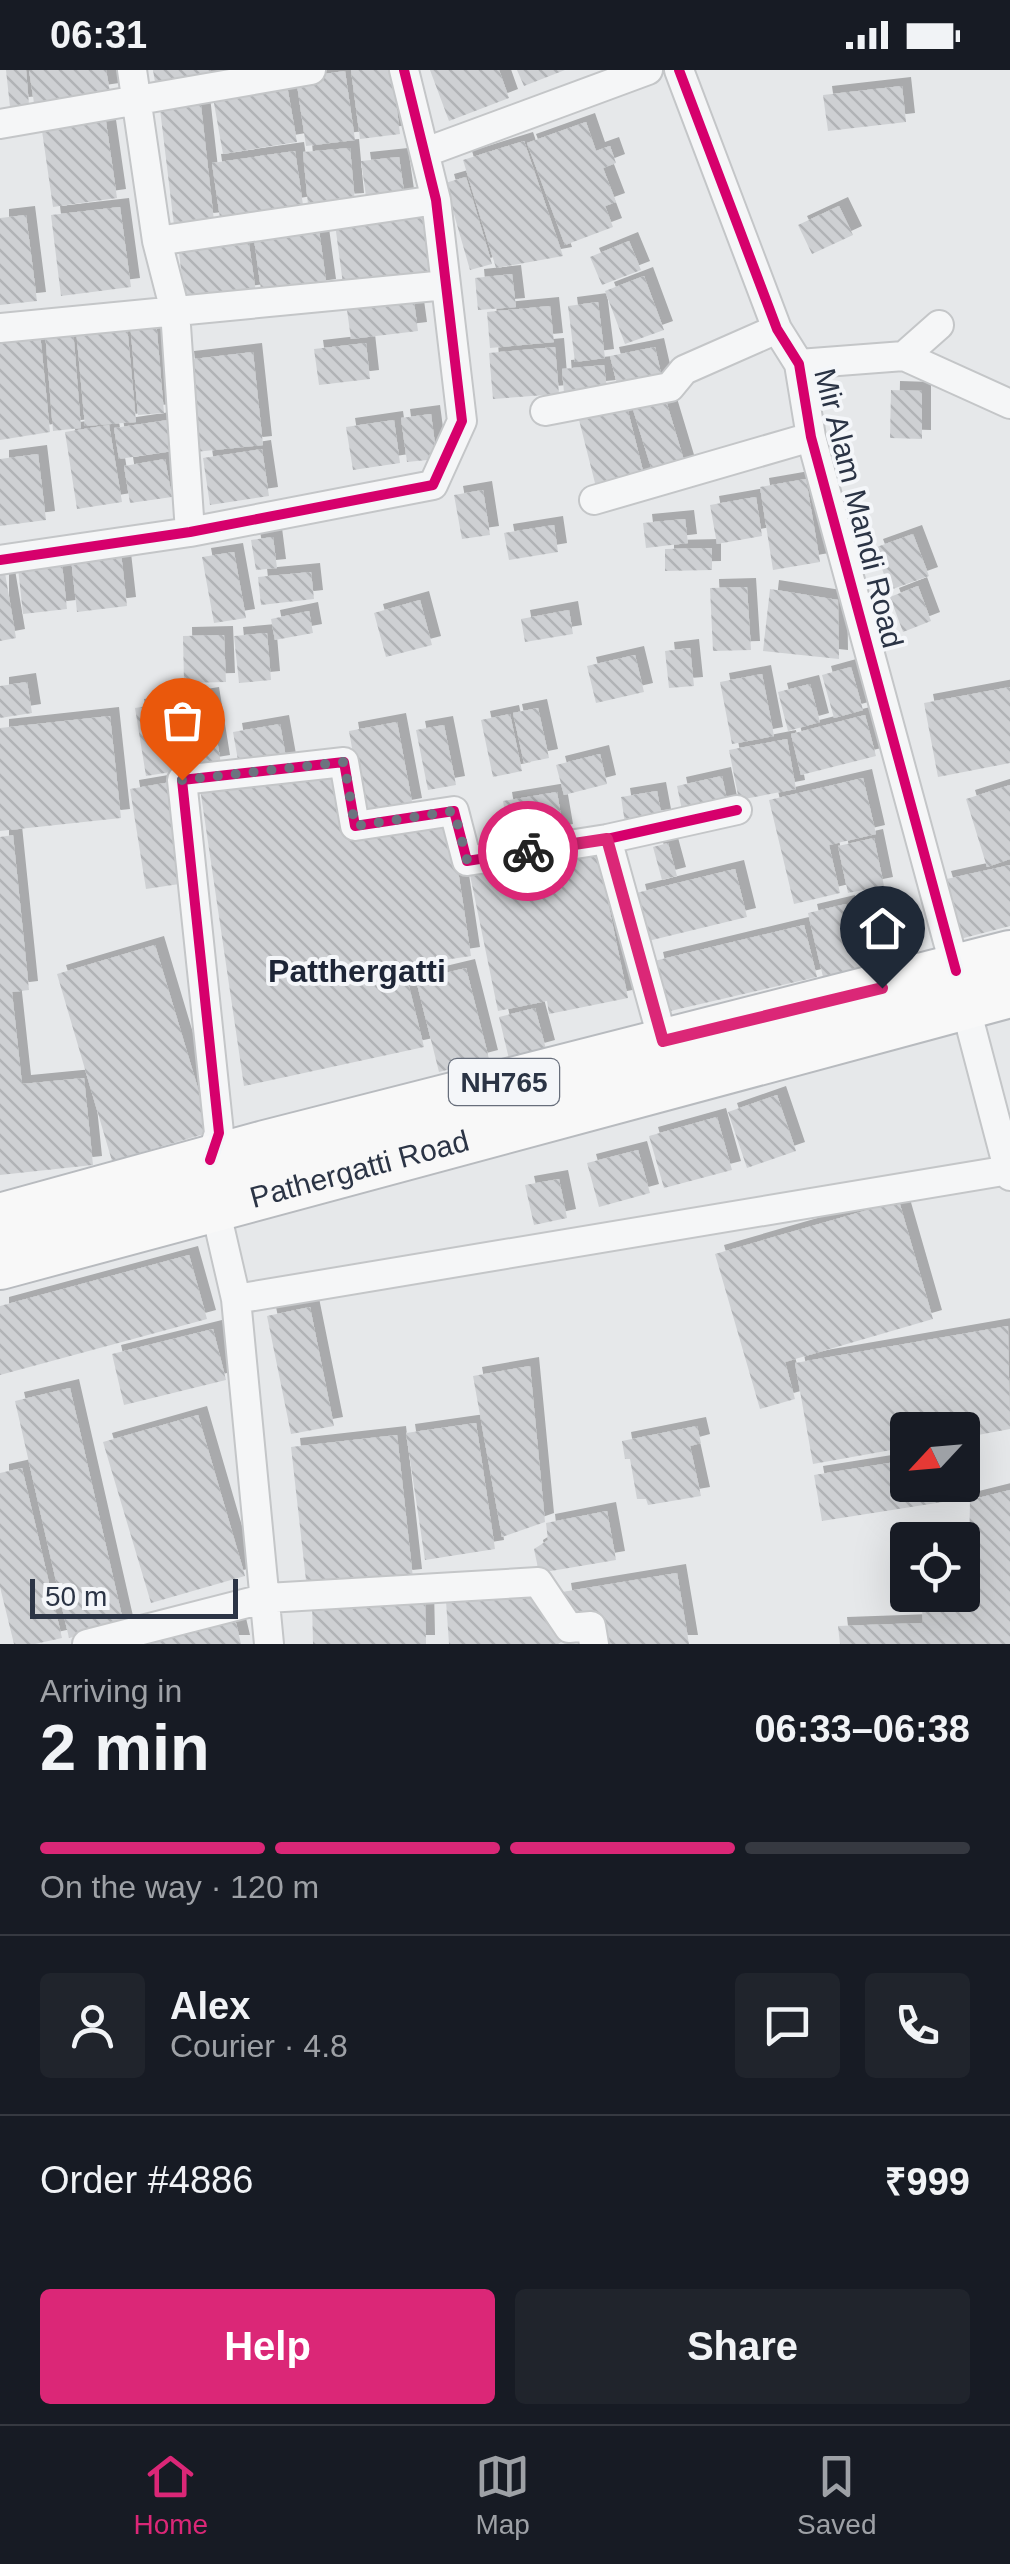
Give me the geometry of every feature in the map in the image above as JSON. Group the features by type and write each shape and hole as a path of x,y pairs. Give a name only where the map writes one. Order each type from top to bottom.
{"highway":[{"name":"NH765","path":"0,1218 663,1041 960,988 1010,955"},
{"name":"Pathergatti Road","path":"0,1265 215,1208 960,988 1010,993"}],"street":[{"path":"132,70 157,241 175,310 190,532"},
{"path":"0,124 311,70"},
{"path":"0,560 190,532 434,485 462,421 436,200 404,70"},
{"path":"426,152 648,70"},
{"name":"Mir Alam Mandi Road","path":"679,70 777,328 799,364 811,437 1010,1173"},
{"path":"157,241 436,200"},
{"path":"0,328 446,285"},
{"path":"904,356 939,325"},
{"path":"545,411 670,387 684,370 777,328"},
{"path":"799,364 904,356 982,388 1010,404"},
{"path":"594,500 811,437"},
{"path":"210,1160 219,1133 182,780 344,762 355,826 454,811 467,860 607,839 737,810"},
{"path":"607,839 663,1041"},
{"path":"236,1300 1010,1173"},
{"path":"215,1208 236,1300 269,1644"},
{"path":"87,1644 267,1598 538,1582 568,1628 591,1626 594,1644"}],"building":[{"path":"6,70 26,70 29,105 10,107"},
{"path":"29,70 106,70 110,92 34,103"},
{"path":"153,70 210,70 211,81 156,88"},
{"path":"351,70 392,70 400,134 360,139"},
{"path":"430,70 499,70 509,98 449,121"},
{"path":"517,70 565,70 524,86"},
{"path":"345,71 355,140 306,146 296,78"},
{"path":"286,80 297,142 223,154 212,92"},
{"path":"902,86 906,122 828,131 823,95"},
{"path":"200,97 214,221 174,225 159,101"},
{"path":"105,115 117,198 53,207 41,124"},
{"path":"586,122 596,151 610,146 616,163 603,168 616,202 605,206 613,227 565,245 527,143"},
{"path":"524,141 563,256 496,268 463,160"},
{"path":"350,148 355,202 308,205 303,152"},
{"path":"295,151 303,205 220,218 212,163"},
{"path":"399,157 405,198 367,203 361,161"},
{"path":"466,177 492,264 470,270 445,183"},
{"path":"839,206 853,235 812,254 798,225"},
{"path":"120,207 131,287 61,296 51,215"},
{"path":"430,213 437,272 343,284 335,224"},
{"path":"26,215 37,301 0,305 0,218"},
{"path":"319,230 327,288 262,297 254,239"},
{"path":"629,241 641,270 602,285 590,257"},
{"path":"249,244 256,293 185,302 179,253"},
{"path":"512,274 516,307 478,310 475,278"},
{"path":"644,276 664,330 625,344 605,291"},
{"path":"414,302 418,331 351,339 347,310"},
{"path":"598,302 605,358 575,362 568,306"},
{"path":"550,306 554,342 490,348 487,312"},
{"path":"156,320 164,413 138,415 130,322"},
{"path":"127,325 136,422 85,426 76,329"},
{"path":"73,329 81,428 53,431 45,331"},
{"path":"40,333 50,432 0,440 0,337"},
{"path":"366,343 370,379 319,385 314,349"},
{"path":"555,347 559,394 493,399 489,353"},
{"path":"655,347 663,382 619,392 610,356"},
{"path":"253,352 263,445 195,452 185,360"},
{"path":"604,365 607,389 564,393 562,369"},
{"path":"891,390 922,391 922,439 890,438"},
{"path":"664,394 686,467 654,477 631,403"},
{"path":"626,403 645,479 597,491 578,416"},
{"path":"431,414 437,459 407,462 401,418"},
{"path":"168,420 173,451 119,459 114,428"},
{"path":"394,420 400,463 353,470 346,427"},
{"path":"109,425 122,502 77,509 65,432"},
{"path":"262,449 269,496 210,505 203,458"},
{"path":"38,454 46,520 0,526 0,459"},
{"path":"165,459 172,497 130,503 124,466"},
{"path":"806,479 820,562 773,570 760,487"},
{"path":"483,490 490,535 462,539 454,495"},
{"path":"756,497 762,536 717,544 710,505"},
{"path":"685,519 688,543 646,548 643,523"},
{"path":"554,525 558,552 509,560 504,533"},
{"path":"913,534 929,576 890,590 874,548"},
{"path":"273,537 277,568 256,570 251,540"},
{"path":"712,548 712,570 665,571 665,549"},
{"path":"234,552 246,618 214,623 202,557"},
{"path":"121,553 127,606 77,612 71,558"},
{"path":"62,564 67,609 23,614 18,568"},
{"path":"4,567 16,638 0,641 0,568"},
{"path":"311,572 314,599 261,605 258,577"},
{"path":"918,586 931,621 903,632 890,597"},
{"path":"747,587 751,650 713,651 710,588"},
{"path":"770,589 838,600 839,659 763,651"},
{"path":"420,600 432,645 386,657 374,613"},
{"path":"569,610 573,634 525,642 521,619"},
{"path":"309,611 313,633 275,640 271,619"},
{"path":"267,633 271,680 239,683 234,636"},
{"path":"224,635 226,682 184,683 183,636"},
{"path":"690,648 694,686 669,688 665,651"},
{"path":"635,655 644,692 596,703 587,666"},
{"path":"851,667 863,710 834,718 822,675"},
{"path":"762,674 774,736 732,744 720,682"},
{"path":"27,682 32,713 0,718 0,686"},
{"path":"810,684 820,722 788,731 778,692"},
{"path":"1010,687 1010,763 938,777 924,703"},
{"path":"210,696 221,764 146,776 135,708"},
{"path":"538,708 549,758 524,763 513,713"},
{"path":"510,714 522,771 493,777 481,720"},
{"path":"865,715 876,756 801,775 791,734"},
{"path":"110,716 121,818 0,831 0,728"},
{"path":"397,722 413,807 364,816 349,731"},
{"path":"280,724 287,763 240,772 233,732"},
{"path":"444,725 456,785 428,790 416,730"},
{"path":"787,739 796,789 739,800 729,750"},
{"path":"600,754 607,784 564,795 556,765"},
{"path":"338,768 348,839 451,824 471,956 404,966 424,1047 244,1086 200,788"},
{"path":"722,776 728,805 683,815 677,786"},
{"path":"863,778 876,834 829,845 840,893 794,904 769,800"},
{"path":"171,782 186,883 146,889 130,789"},
{"path":"1010,785 1010,859 987,867 966,799"},
{"path":"657,791 662,818 625,823 621,797"},
{"path":"557,792 564,833 510,842 503,801"},
{"path":"13,835 29,990 12,992 22,1084 84,1078 93,1165 0,1175 0,837"},
{"path":"874,838 884,886 848,893 838,846"},
{"path":"668,843 677,876 662,880 653,847"},
{"path":"596,845 628,998 549,1014 547,1001 498,1011 469,870"},
{"path":"1010,865 1010,926 960,939 942,880"},
{"path":"735,869 747,917 648,941 636,893"},
{"path":"883,896 898,958 866,966 850,905"},
{"path":"846,904 861,969 823,977 808,913"},
{"path":"804,925 817,977 666,1012 654,961"},
{"path":"155,945 211,1132 112,1161 57,974"},
{"path":"466,968 489,1059 439,1072 416,980"},
{"path":"535,1008 546,1049 509,1059 499,1017"},
{"path":"777,1095 796,1151 747,1168 728,1112"},
{"path":"717,1117 732,1170 664,1188 649,1136"},
{"path":"638,1150 650,1193 599,1207 587,1163"},
{"path":"559,1179 567,1218 534,1225 525,1185"},
{"path":"899,1201 933,1319 785,1362 795,1399 760,1409 715,1254"},
{"path":"189,1255 207,1319 0,1375 0,1306"},
{"path":"310,1307 334,1426 291,1434 267,1316"},
{"path":"1008,1326 1010,1429 980,1435 980,1412 890,1412 890,1450 813,1464 795,1363"},
{"path":"213,1329 226,1380 124,1405 112,1354"},
{"path":"530,1366 545,1522 502,1537 473,1376"},
{"path":"70,1388 124,1625 69,1638 15,1401"},
{"path":"198,1415 245,1576 151,1603 103,1442"},
{"path":"476,1423 495,1549 425,1560 406,1433"},
{"path":"697,1426 701,1443 690,1446 701,1496 648,1505 646,1499 637,1499 630,1459 625,1459 622,1441"},
{"path":"397,1435 413,1578 307,1589 291,1447"},
{"path":"890,1463 890,1502 943,1502 822,1521 814,1475"},
{"path":"22,1468 62,1638 35,1644 14,1644 0,1587 0,1473"},
{"path":"1010,1490 1010,1644 840,1644 838,1626 923,1623 922,1612 980,1612 980,1522 970,1522 970,1502 980,1502 980,1498"},
{"path":"607,1511 616,1560 539,1573 534,1549 548,1540 546,1523"},
{"path":"677,1573 689,1644 598,1644 567,1622 562,1592"},
{"path":"529,1596 570,1637 558,1644 449,1644 446,1601"},
{"path":"425,1598 426,1644 313,1644 312,1602"},
{"path":"233,1610 241,1644 138,1644"}],"cycle path":[{"path":"0,560 190,532 433,485 462,421 436,200 404,70"},
{"path":"679,70 777,329 799,364 811,437 956,971"},
{"path":"210,1160 219,1133 182,780 344,762 355,826 454,811 467,861 607,839 737,810"}],"way so far":[{"path":"182,780 344,762 355,826 454,811 467,860 528,851"}],"district":[{"name":"Patthergatti","path":"357,971"}],"route":[{"path":"528,851 607,839 663,1041 882,988"}]}
